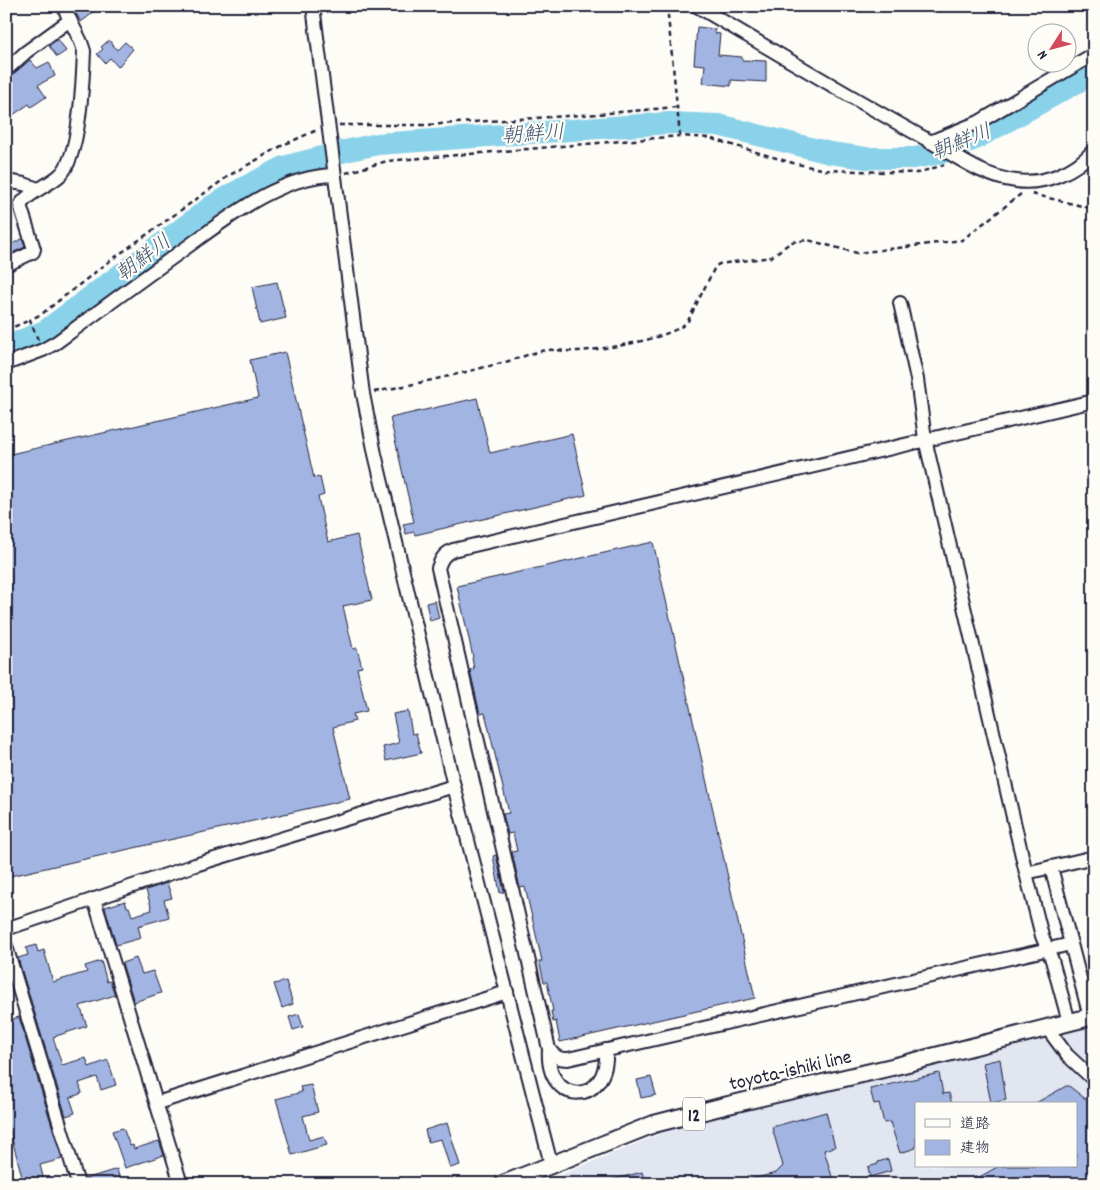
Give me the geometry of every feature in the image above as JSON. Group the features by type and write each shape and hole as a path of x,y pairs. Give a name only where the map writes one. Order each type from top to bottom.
{"main road":[{"name":"toyota-ishiki line","path":"503,1184 654,1124 892,1067 1092,1016"}],"street":[{"path":"6,265 34,252 20,205 38,189 61,174 72,150 77,129 84,51 63,6"},
{"path":"313,6 363,394 375,454 454,786 551,1164"},
{"path":"696,6 994,177 1027,182 1047,179 1064,173 1094,150"},
{"path":"6,70 26,52 70,20"},
{"path":"932,142 979,122 1094,54"},
{"path":"6,364 43,350 57,342 218,224 250,204 291,184 334,170"},
{"path":"6,181 38,189"},
{"path":"900,303 917,379 925,439 1026,873 1042,936 1069,1022"},
{"path":"606,1050 604,1068 598,1083 589,1090 577,1094 564,1089 553,1078 548,1062 549,1049 438,568 442,558 453,550 1094,401"},
{"path":"6,929 195,865 454,786"},
{"path":"1026,873 1094,857"},
{"path":"1051,867 1092,1016"},
{"path":"94,899 181,1184"},
{"path":"549,1049 554,1056 560,1059 568,1059 1071,944"},
{"path":"6,946 78,1184"},
{"path":"157,1103 507,992"},
{"path":"1047,1028 1067,1055 1094,1080"}],"path":[{"path":"667,6 680,135"},
{"path":"334,170 345,174 387,161 680,135 708,138 793,163 826,170 917,173 936,169 958,157"},
{"path":"363,394 444,378 514,360 543,350 575,351 604,349 657,337 679,329 688,320 715,267 720,264 771,257 791,242 813,240 857,253 962,240 1022,194 1086,207 1094,206"},
{"path":"6,330 30,321 41,346"}],"shaded area":[{"path":"1094,1023 1094,1184 539,1184 674,1128"}],"building":[{"path":"72,6 102,6 81,22"},
{"path":"697,27 715,29 714,33 720,34 718,55 742,57 742,60 766,61 766,82 731,80 731,86 703,83 705,65 694,64"},
{"path":"58,39 66,51 57,57 49,46"},
{"path":"109,40 117,50 125,42 133,49 118,67 110,58 105,63 97,54 103,49 101,47"},
{"path":"30,60 37,68 49,62 55,76 38,85 46,97 31,107 29,104 13,115 6,105 6,84 13,79 11,76"},
{"path":"22,239 25,247 12,253 8,246"},
{"path":"277,282 286,318 260,324 252,287"},
{"path":"285,352 314,478 320,477 324,495 318,497 328,542 357,535 372,600 343,606 353,649 357,648 362,667 357,668 367,711 353,714 355,721 333,727 350,799 6,877 6,455 258,398 250,360"},
{"path":"477,398 490,453 572,434 586,495 415,535 414,532 406,534 403,524 414,522 390,418"},
{"path":"653,542 755,998 560,1042 556,1021 553,1022 551,1011 553,1011 547,982 544,982 539,961 542,961 525,887 520,888 512,852 517,851 513,833 508,834 503,814 509,813 485,713 480,714 470,670 474,669 473,657 457,586"},
{"path":"435,601 439,618 430,621 426,603"},
{"path":"408,711 412,734 416,733 421,753 386,761 383,747 399,743 393,714"},
{"path":"496,855 504,892 500,893 493,856"},
{"path":"167,883 172,898 164,900 169,917 138,926 141,938 116,945 105,907 125,901 132,916 152,910 146,890"},
{"path":"36,945 38,952 44,950 53,982 87,972 85,966 101,961 107,982 110,981 115,995 80,1006 87,1026 53,1037 62,1065 86,1058 89,1067 108,1060 116,1085 101,1090 97,1077 79,1083 82,1093 70,1098 75,1113 66,1116 18,958 28,955 26,948"},
{"path":"136,958 142,974 153,971 161,993 134,1002 122,963"},
{"path":"286,981 293,1004 282,1008 274,984"},
{"path":"299,1014 303,1027 293,1030 289,1017"},
{"path":"19,1017 62,1159 40,1165 45,1184 24,1184 6,1117 6,1031 10,1030 7,1021"},
{"path":"1000,1059 1006,1100 991,1102 983,1063"},
{"path":"939,1073 943,1094 949,1093 951,1102 915,1102 915,1148 900,1153 890,1122 884,1123 879,1103 874,1104 870,1089"},
{"path":"651,1077 656,1095 641,1098 637,1080"},
{"path":"311,1085 318,1112 303,1116 309,1140 324,1136 327,1145 292,1155 276,1099 302,1092 300,1087"},
{"path":"1069,1086 1092,1104 1094,1109 1094,1184 967,1184 995,1168 1078,1168 1078,1102 1038,1102"},
{"path":"826,1112 835,1147 824,1150 833,1180 819,1184 800,1184 799,1179 781,1184 749,1184 748,1180 776,1173 783,1166 772,1127"},
{"path":"447,1123 460,1165 450,1168 441,1139 428,1142 425,1130"},
{"path":"123,1128 130,1146 133,1145 134,1149 159,1141 164,1155 125,1168 112,1131"},
{"path":"888,1159 891,1171 870,1177 868,1167"},
{"path":"117,1169 121,1184 86,1184 85,1179"},
{"path":"642,1172 646,1184 609,1184 608,1181"}],"waterway":[{"name":"朝鮮川","path":"6,347 45,331 212,206 243,188 284,167 345,151 378,144 669,123 718,125 830,153 866,158 914,158 941,153 977,138 1094,73"}]}
